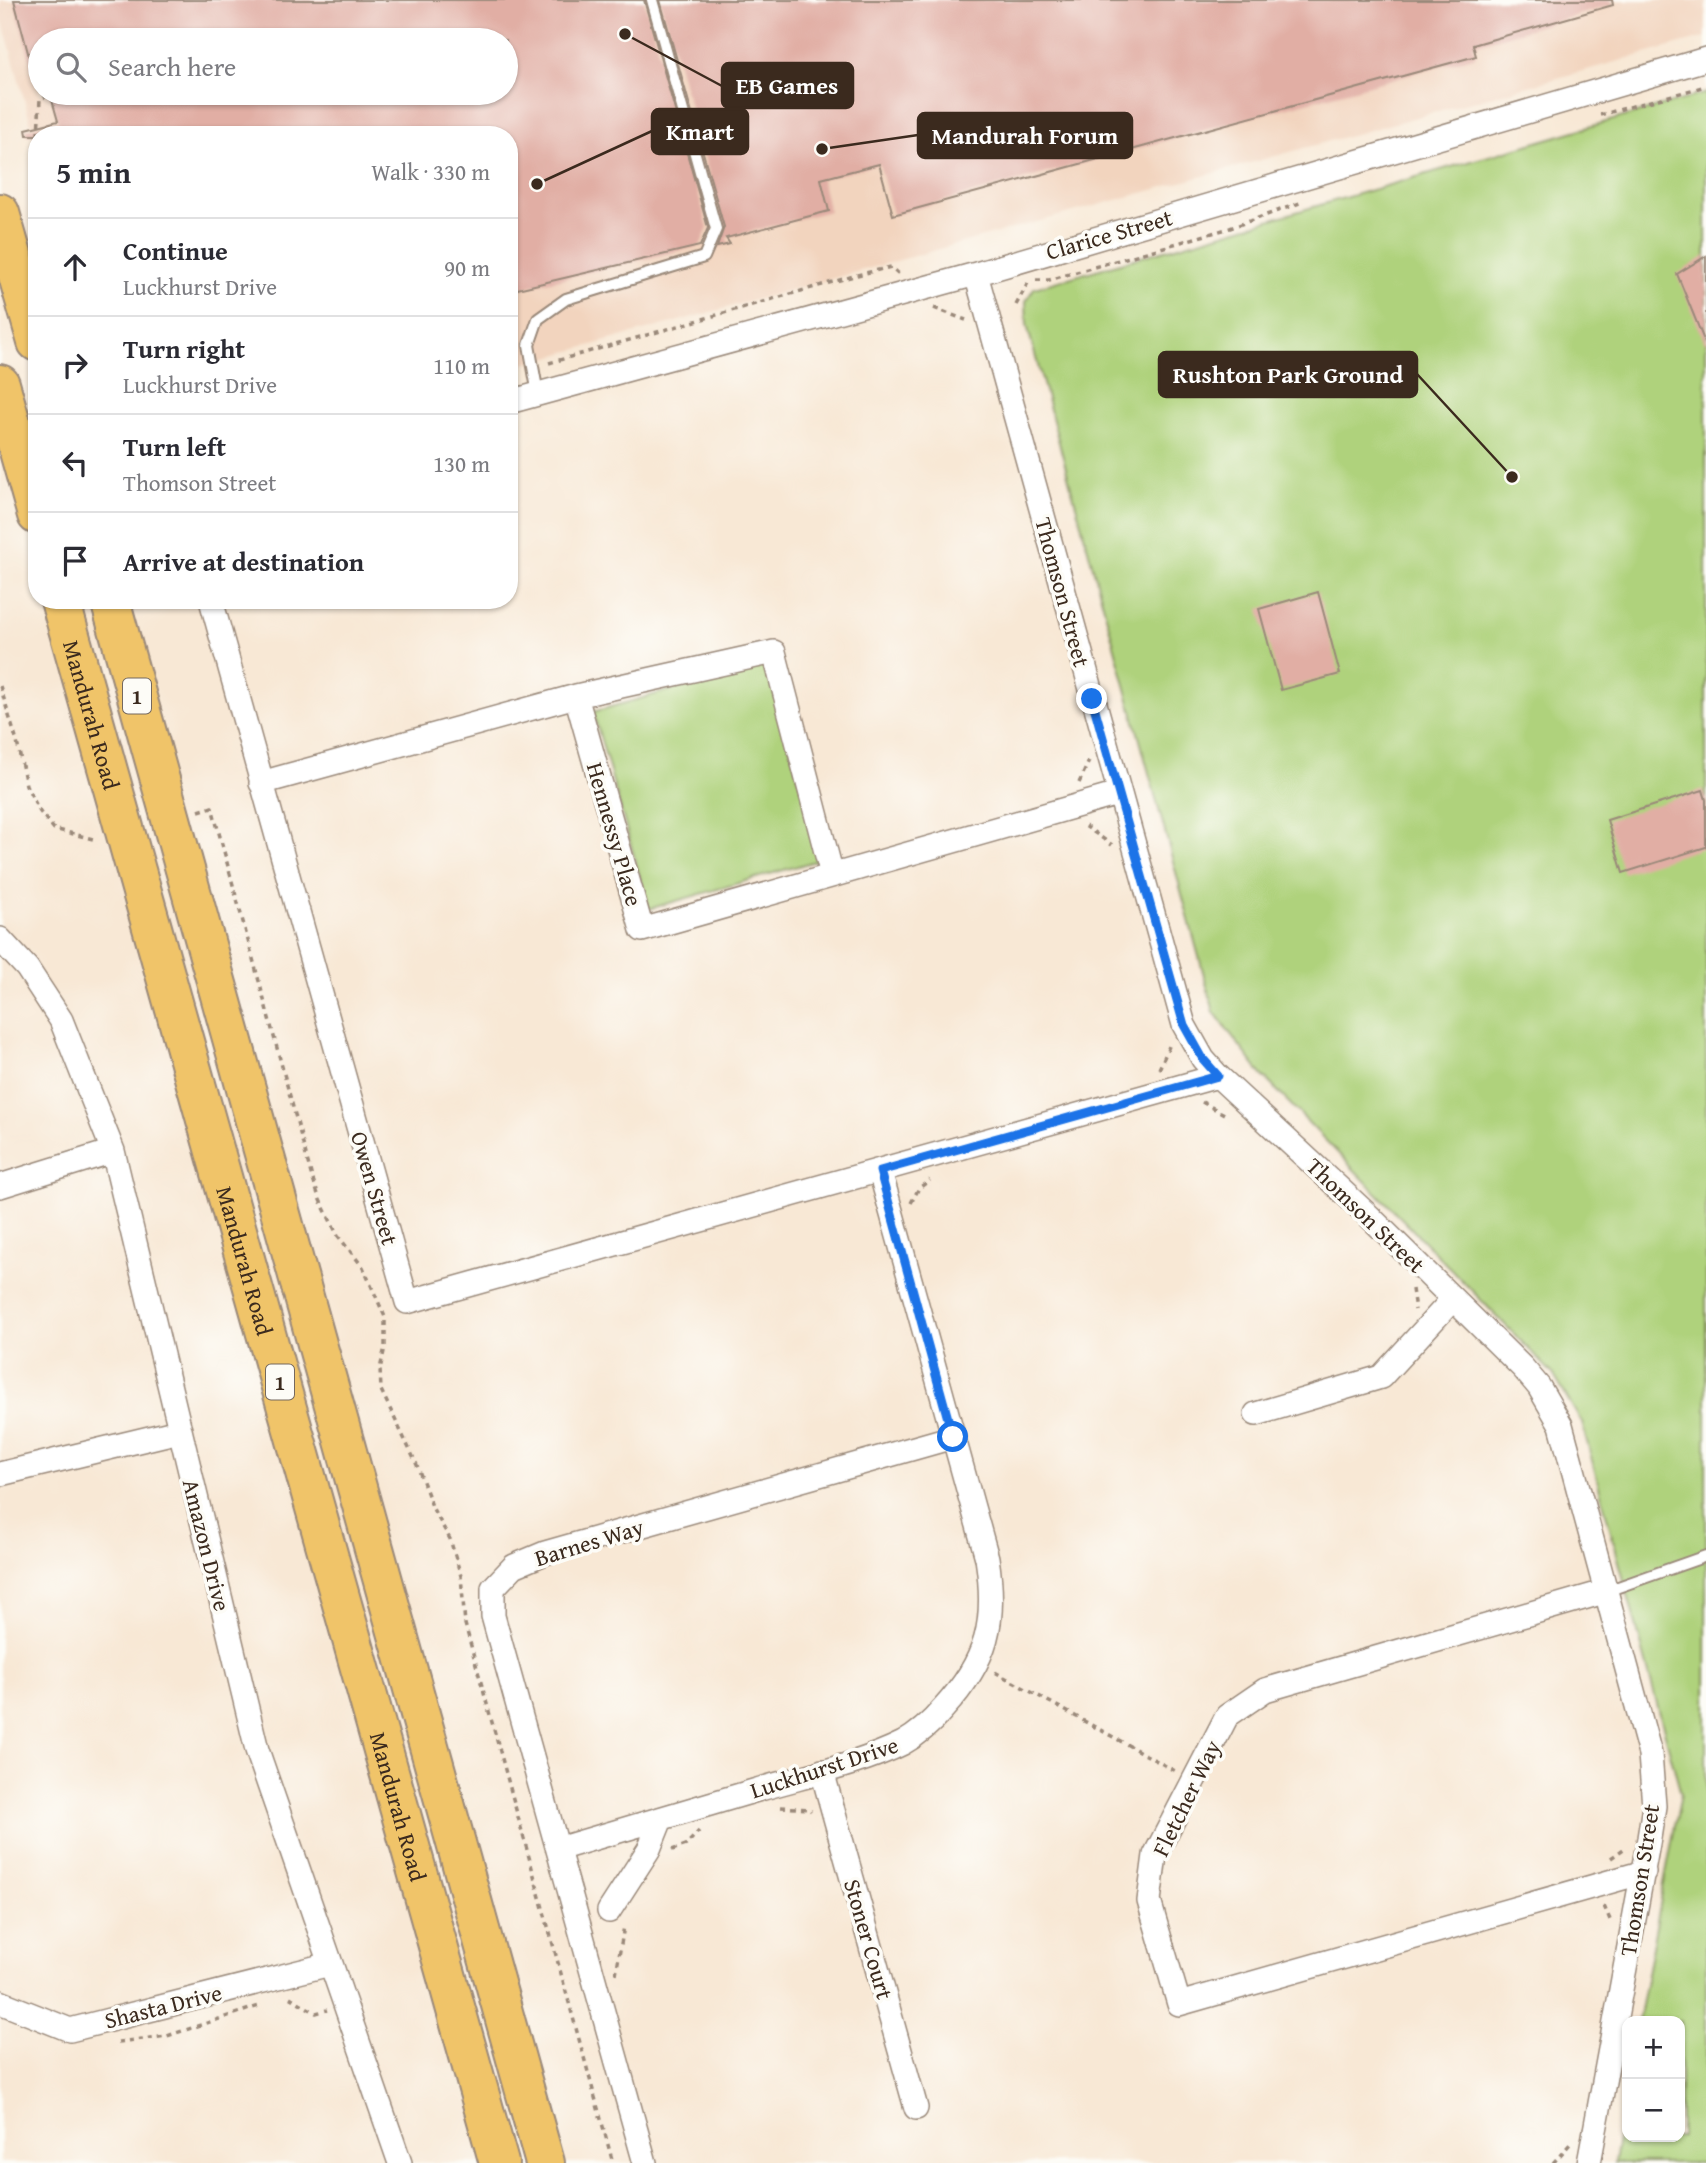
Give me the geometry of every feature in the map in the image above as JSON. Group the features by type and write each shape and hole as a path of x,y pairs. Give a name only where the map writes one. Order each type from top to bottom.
{"highway":[{"path":"0,213 28,311"},
{"path":"0,384 28,483"},
{"name":"Mandurah Road","path":"63,609 499,2163"},
{"name":"Mandurah Road","path":"113,609 545,2163"}],"street":[{"name":"Clarice Street","path":"518,400 976,274 1706,59"},
{"name":"Thomson Street","path":"976,274 1184,1025 1203,1059 1218,1076 1369,1216 1523,1368 1539,1387 1561,1425 1604,1592 1650,1754 1654,1806 1589,2163"},
{"name":"Owen Street","path":"213,609 407,1302 880,1171"},
{"path":"261,783 576,696 774,652 832,875"},
{"name":"Hennessy Place","path":"576,696 642,930 1118,794"},
{"name":"Amazon Drive","path":"0,939 27,968 61,1020 113,1150 257,1750 400,2163"},
{"path":"880,1171 1218,1076"},
{"path":"0,1186 113,1150"},
{"name":"Luckhurst Drive","path":"558,1849 822,1771 905,1742 928,1726 964,1685 978,1662 991,1622 992,1591 987,1558 880,1171"},
{"path":"1256,1414 1381,1377 1453,1299"},
{"path":"0,1474 179,1431"},
{"name":"Barnes Way","path":"558,1849 493,1616 493,1588 514,1566 545,1553 953,1437"},
{"name":"Fletcher Way","path":"1604,1592 1265,1690 1227,1716 1155,1855 1150,1901 1179,2004 1643,1872"},
{"name":"Stoner Court","path":"822,1771 916,2108"},
{"path":"617,1915 661,1819"},
{"path":"558,1849 645,2163"},
{"name":"Shasta Drive","path":"0,2002 71,2029 330,1964"}],"lane":[{"path":"538,394 529,345 538,319 566,299 704,257 716,229 652,0"},
{"path":"1604,1592 1706,1556"}],"path":[{"path":"38,126 40,105"},
{"path":"0,686 17,742 26,785 40,812 54,829 115,845 128,842"},
{"path":"172,818 212,807 311,1174 320,1200 338,1236 363,1267 385,1317 385,1347 380,1369 381,1391 417,1465 433,1508 450,1539 461,1576 465,1624 613,2163"},
{"path":"910,1206 919,1188 936,1176"},
{"path":"978,1662 1193,1781"},
{"path":"775,1806 809,1809 819,1824 835,1820"},
{"path":"669,1851 686,1845 704,1825"},
{"path":"1603,1864 1629,1845"},
{"path":"572,2016 615,2005 617,1915"}],"shaded area":[{"path":"0,0 1706,0 1706,37 518,366 518,126 32,126 0,11"}],"green space":[{"path":"1706,93 1706,2163 1614,2163 1622,2113 1622,2142 1685,2142 1685,2016 1639,2016 1681,1794 1582,1423 1553,1374 1262,1075 1214,1012 1027,325 1026,301 1034,288"},
{"path":"766,663 822,859 649,909 593,712"}],"building":[{"path":"14,0 644,0 708,228 700,246 518,289 518,126 38,126 58,121 53,105 518,105 518,28 28,28 28,53"},
{"path":"660,0 1612,0 1613,5 1473,45 1476,56 893,215 879,164 821,179 829,211 726,238 730,244 717,247 724,227"},
{"path":"1706,256 1706,342 1705,343 1677,274"},
{"path":"1318,592 1340,674 1281,690 1259,609"},
{"path":"1703,790 1706,800 1706,847 1623,873 1607,820"}],"place":[{"name":"EB Games","path":"625,34"},
{"name":"Mandurah Forum","path":"822,149"},
{"name":"Kmart","path":"537,184"},
{"name":"Rushton Park Ground","path":"1512,477"}],"route":[{"path":"953,1437 880,1171 1218,1076 1203,1059 1184,1025 1092,699"}]}
